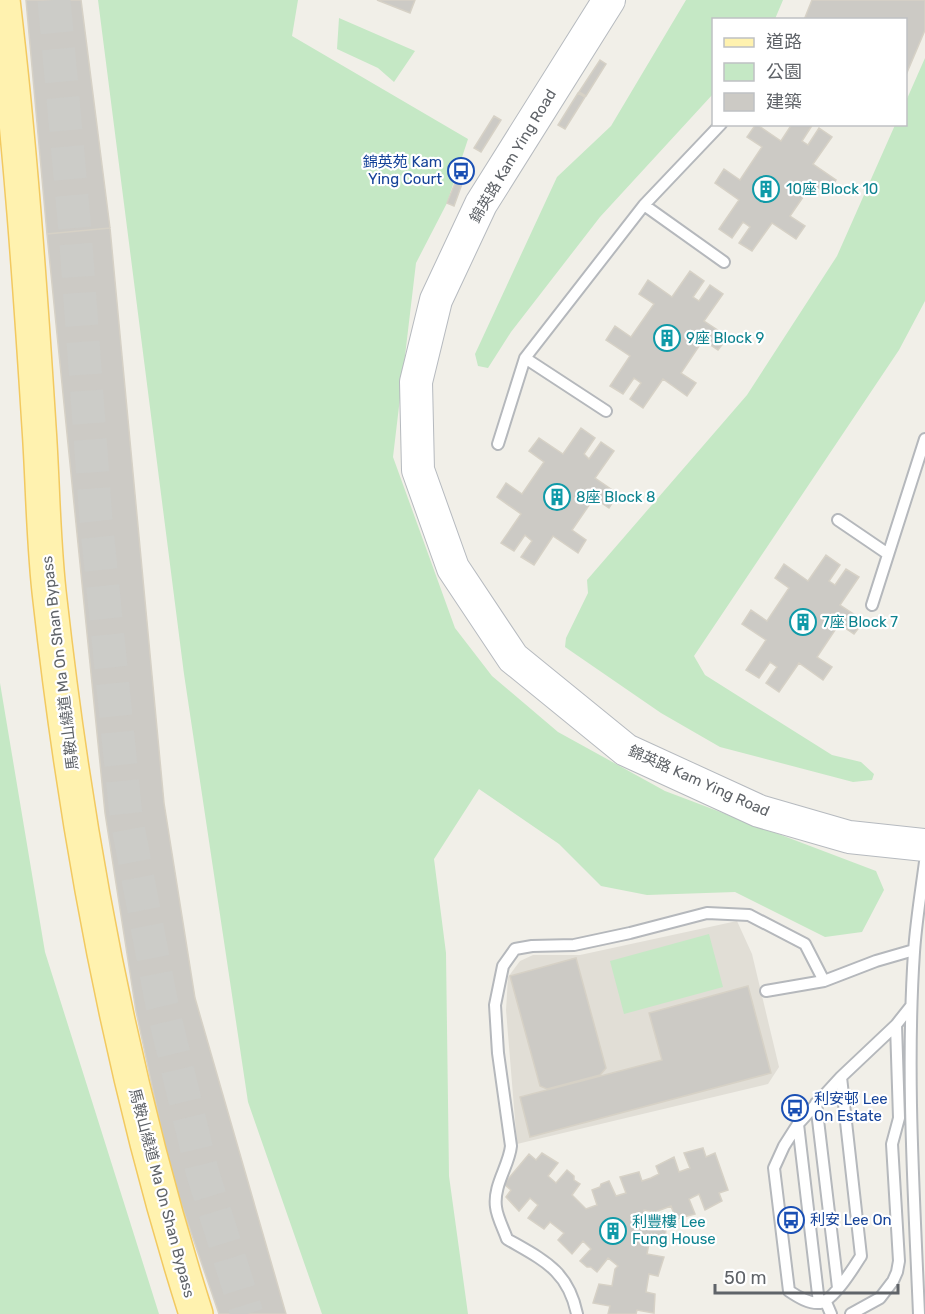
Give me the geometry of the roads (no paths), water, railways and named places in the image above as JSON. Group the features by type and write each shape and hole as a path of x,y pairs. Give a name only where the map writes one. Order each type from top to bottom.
{"main road":[{"name":"馬鞍山繞道 Ma On Shan Bypass","path":"3,0 26,234 49,597 76,802 117,1016 150,1160 196,1314"}],"street":[{"name":"錦英路 Kam Ying Road","path":"609,0 481,204 436,300 416,382 418,470 453,568 513,658 626,750 759,811 849,837 925,845"}],"lane":[{"path":"498,444 525,358 644,205 719,126"},
{"path":"644,205 724,262"},
{"path":"525,358 606,411"},
{"path":"872,605 925,439"},
{"path":"838,520 888,554"},
{"path":"919,1314 913,1158 911,1006 914,950 925,862"},
{"path":"577,1314 564,1279 546,1262 507,1239 496,1207 498,1185 510,1157 510,1146 498,1053 495,1005 503,966 515,949 532,946 574,945 630,933 707,912 749,915 805,944 824,981"},
{"path":"766,991 824,981 876,961 914,950"},
{"path":"841,1077 861,1256 849,1276 822,1302 801,1299 789,1291 774,1168 798,1124 841,1077 896,1025 911,1006"},
{"path":"851,1314 880,1298 897,1272 899,1261 892,1144 899,1119 896,1025"},
{"path":"816,1103 838,1288"},
{"path":"798,1124 822,1302 831,1314"}],"tunnel":[{"path":"54,0 75,231 96,520 126,816 162,1005 202,1171 247,1314"}],"place":[{"name":"錦英苑 Kam Ying Court","path":"461,171"},
{"name":"10座 Block 10","path":"766,189"},
{"name":"9座 Block 9","path":"667,338"},
{"name":"8座 Block 8","path":"557,497"},
{"name":"7座 Block 7","path":"803,622"},
{"name":"利安邨 Lee On Estate","path":"795,1108"},
{"name":"利安 Lee On","path":"791,1220"},
{"name":"利豐樓 Lee Fung House","path":"613,1231"}]}
